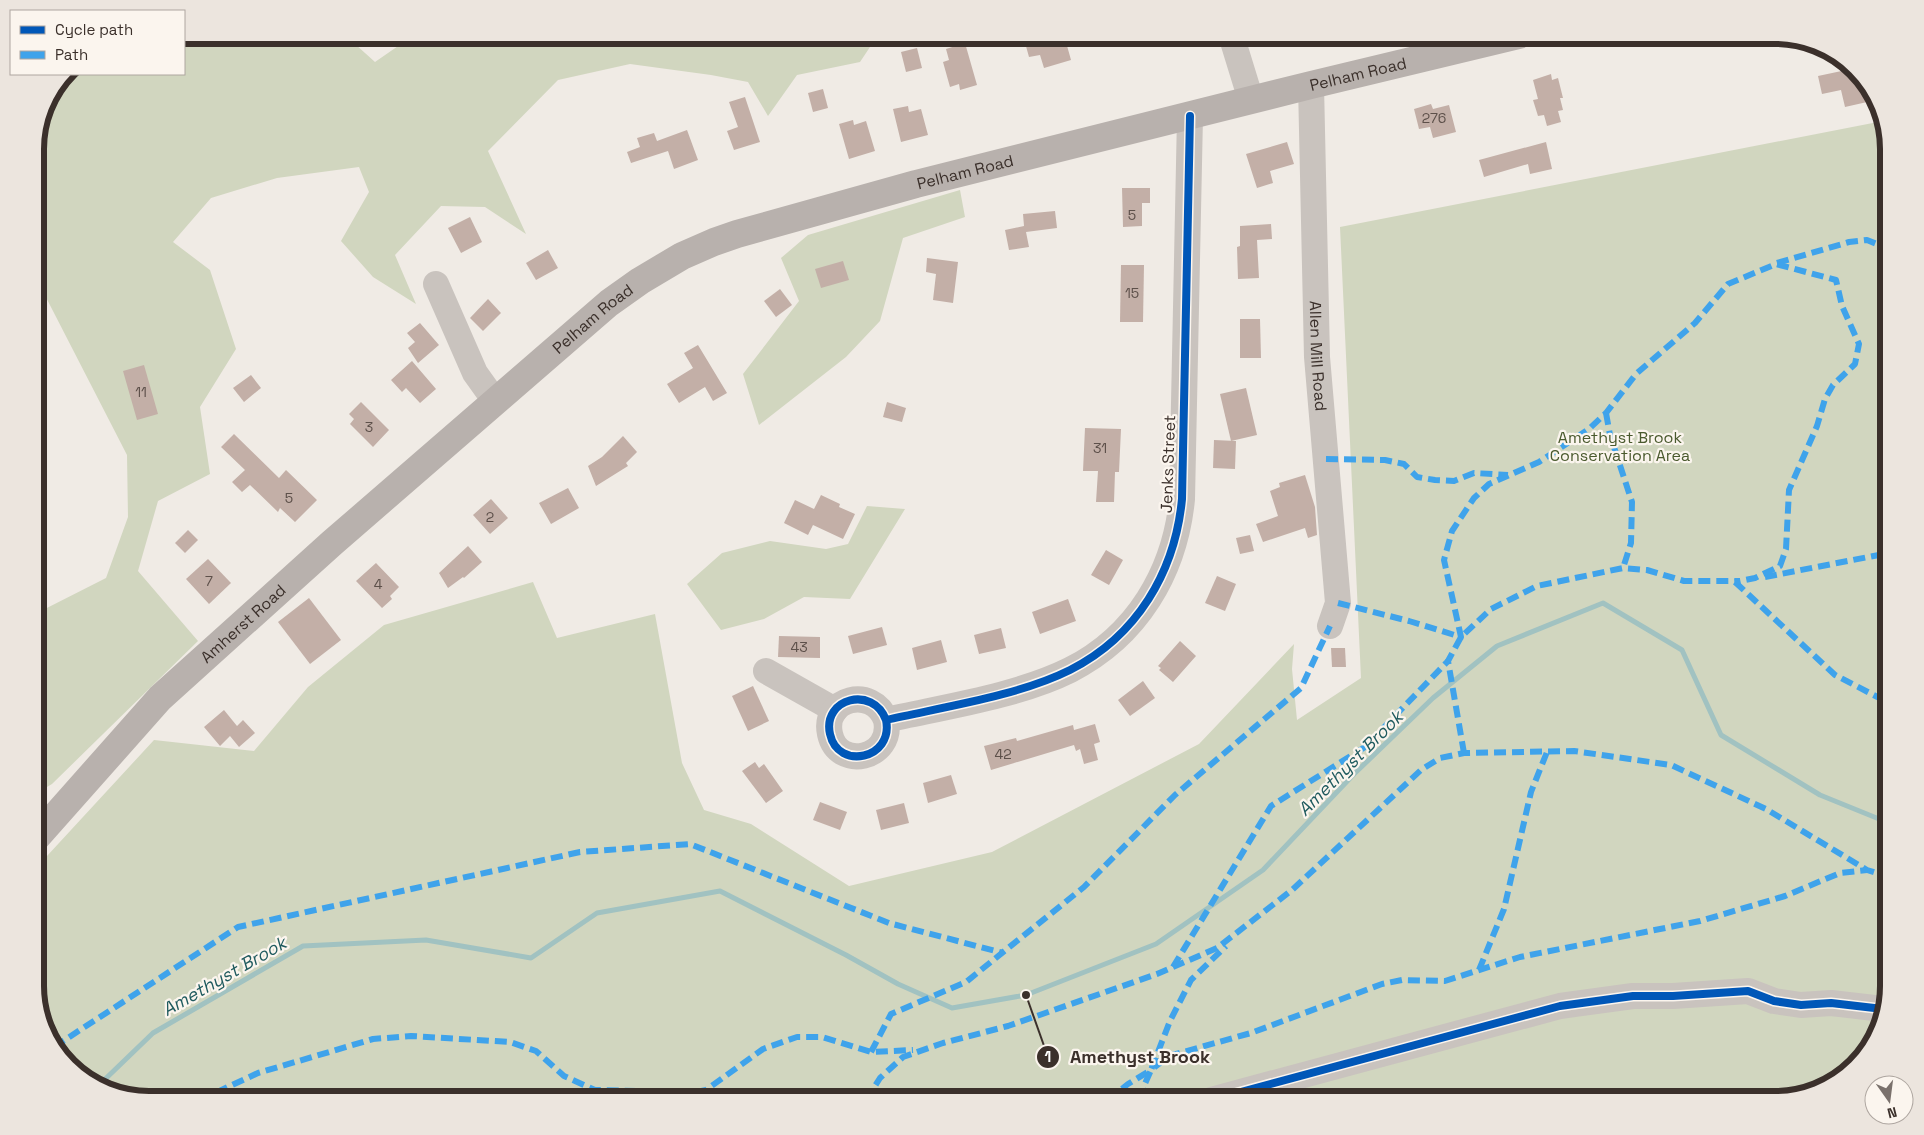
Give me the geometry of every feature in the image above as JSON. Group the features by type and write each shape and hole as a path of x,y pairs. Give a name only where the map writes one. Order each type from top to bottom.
{"main road":[{"name":"Pelham Road","path":"467,426 573,333 627,289 667,265 714,242 871,196 1482,44"},
{"name":"Amherst Road","path":"44,829 160,698 332,543 467,426"}],"street":[{"path":"1234,44 1251,100"},
{"name":"Allen Mill Road","path":"1311,85 1317,358 1338,603 1330,626"},
{"name":"Jenks Street","path":"886,720 1009,692 1050,679 1070,670 1100,652 1125,630 1144,607 1160,579 1177,534 1182,499 1190,116"},
{"path":"436,284 474,373 495,401"},
{"path":"766,671 835,710"},
{"path":"849,700 866,700 881,709 886,720 886,735 878,748 870,754 855,756 841,750 831,738 830,720 835,710 849,700"},
{"path":"1244,1091 1560,1006 1633,996 1673,996 1748,991 1774,1001 1801,1005 1831,1003 1878,1008"}],"green space":[{"path":"185,44 355,44 375,62 401,44 872,44 860,62 797,75 768,116 748,82 711,75 630,64 558,80 488,151 526,234 485,207 441,206 395,255 416,304 373,277 341,241 369,192 359,167 277,178 211,198 173,242 210,270 236,349 200,407 210,474 158,501 138,571 198,641 52,784 44,789 44,757 46,756 47,730 44,725 44,609 106,578 128,517 127,455 44,294 44,142 47,121 52,108 61,90 73,75 185,75"},
{"name":"Amethyst Brook Conservation Area","path":"1877,122 1880,142 1880,986 1877,1014 1872,1027 1859,1050 1839,1070 1803,1088 1776,1091 148,1091 121,1088 108,1083 85,1070 65,1050 49,1020 44,993 44,859 154,740 254,751 308,687 384,625 533,582 557,638 655,614 682,763 704,810 751,824 849,886 992,852 1199,744 1294,644 1292,669 1297,720 1361,678 1340,227"},
{"path":"960,190 965,217 903,238 880,321 846,357 759,425 743,374 799,301 781,258 808,235"},
{"path":"867,506 905,509 850,599 804,597 764,619 721,630 687,584 722,553 770,541 826,549 848,544"}],"building":[{"path":"965,44 977,85 960,90 959,84 950,87 943,62 949,60 946,49"},
{"path":"1025,44 1067,44 1071,60 1044,68 1040,55 1029,57"},
{"path":"917,48 922,68 906,72 901,52"},
{"path":"1845,70 1859,85 1869,102 1845,107 1841,90 1822,94 1818,76"},
{"path":"1551,74 1552,80 1558,78 1563,98 1560,98 1563,110 1558,111 1561,122 1547,126 1544,115 1538,116 1533,100 1538,99 1533,80"},
{"path":"823,89 828,108 813,112 808,93"},
{"path":"745,97 760,142 734,150 727,131 738,127 729,102"},
{"path":"1431,104 1433,109 1449,105 1456,132 1433,138 1430,127 1419,129 1414,109"},
{"path":"908,106 909,112 921,109 928,135 901,142 893,109"},
{"path":"853,120 854,125 866,121 875,151 849,159 839,124"},
{"path":"687,130 698,160 674,169 668,151 631,163 627,152 640,147 637,138 654,133 657,141"},
{"path":"1287,142 1294,164 1270,171 1273,183 1257,188 1246,154"},
{"path":"1546,142 1552,169 1530,174 1528,164 1484,177 1479,160"},
{"path":"1122,188 1150,188 1150,203 1142,203 1142,226 1123,227"},
{"path":"1055,211 1057,228 1026,232 1029,247 1009,250 1005,230 1024,226 1023,214"},
{"path":"470,217 482,242 461,253 448,228"},
{"path":"1271,224 1272,239 1257,240 1259,278 1238,279 1237,247 1240,246 1240,226"},
{"path":"548,250 558,268 536,280 526,263"},
{"path":"927,258 958,262 953,303 933,300 936,274 926,272"},
{"path":"843,261 849,280 821,288 815,269"},
{"path":"1121,265 1144,265 1143,322 1120,322"},
{"path":"780,289 792,305 776,317 764,301"},
{"path":"488,299 501,313 483,331 470,318"},
{"path":"1240,319 1260,319 1261,358 1240,358"},
{"path":"420,323 439,345 418,363 408,348 415,342 407,333"},
{"path":"698,345 727,393 713,401 705,387 679,403 667,384 693,368 684,353"},
{"path":"412,361 436,389 420,403 406,388 402,392 391,380"},
{"path":"144,365 158,414 137,420 123,371"},
{"path":"251,375 261,388 244,402 233,388"},
{"path":"1246,388 1257,435 1231,441 1220,394"},
{"path":"361,402 389,430 373,447 350,424 354,419 349,414"},
{"path":"887,402 906,408 902,422 883,417"},
{"path":"1085,428 1121,429 1119,472 1115,472 1114,502 1096,502 1098,471 1083,471"},
{"path":"234,434 279,478 286,470 317,500 295,522 280,508 278,512 250,485 242,492 232,482 245,470 221,447"},
{"path":"623,436 637,452 626,463 628,466 596,486 588,466 602,457"},
{"path":"1214,440 1236,441 1235,469 1213,468"},
{"path":"1305,475 1315,507 1317,535 1308,538 1305,528 1263,542 1256,524 1278,516 1270,491 1280,487 1279,483"},
{"path":"568,488 579,508 551,524 539,503"},
{"path":"821,495 840,504 839,507 855,514 843,539 813,525 808,535 784,523 795,500 814,509"},
{"path":"491,499 508,518 490,534 473,515"},
{"path":"188,530 198,540 185,553 175,543"},
{"path":"1250,535 1254,551 1240,554 1236,538"},
{"path":"468,546 482,562 464,578 448,588 439,573"},
{"path":"1106,550 1123,560 1109,585 1091,575"},
{"path":"208,559 231,583 209,604 186,579"},
{"path":"376,563 399,587 390,596 392,599 382,608 356,581"},
{"path":"1217,576 1236,584 1225,611 1205,603"},
{"path":"309,598 341,640 310,664 278,622"},
{"path":"1068,599 1076,621 1040,634 1032,612"},
{"path":"882,627 887,645 853,654 848,636"},
{"path":"1001,628 1006,648 979,654 974,635"},
{"path":"779,636 820,637 820,658 778,657"},
{"path":"941,640 947,662 917,670 912,648"},
{"path":"1180,641 1196,656 1173,682 1159,670 1161,668 1158,666"},
{"path":"1331,648 1345,648 1346,667 1332,667"},
{"path":"1143,681 1155,698 1130,716 1118,700"},
{"path":"753,686 769,721 748,731 732,696"},
{"path":"224,710 237,726 243,720 255,733 239,747 230,736 220,746 204,727"},
{"path":"1095,724 1100,742 1094,744 1098,760 1084,764 1080,749 1076,751 1074,745 991,770 984,746 1016,738 1017,741 1073,725 1074,730"},
{"path":"755,762 759,768 764,764 783,791 766,803 742,771"},
{"path":"951,775 957,794 928,803 923,783"},
{"path":"820,802 847,812 840,830 813,820"},
{"path":"904,803 909,823 881,830 876,810"}],"waterway":[{"name":"Amethyst Brook","path":"103,1081 153,1033 303,946 426,940 531,958 597,913 720,891 846,955 898,984 952,1008 1026,995 1156,944 1263,870 1354,774 1433,698 1497,646 1603,603 1682,650 1721,735 1820,795 1880,819"}],"marked path":[{"path":"1777,263 1849,242 1867,240 1880,245"},
{"path":"1338,603 1409,621 1461,637 1444,560 1452,531 1474,498 1489,484 1539,462 1589,429 1606,413 1636,374 1695,323 1728,284 1776,264 1836,280 1842,306 1859,344 1855,364 1833,385 1825,399 1817,426 1789,490 1786,549 1780,566 1755,578 1735,582"},
{"path":"1606,413 1610,435 1632,502 1631,543 1623,568"},
{"path":"1326,459 1385,460 1404,464 1417,477 1435,480 1454,481 1474,473 1508,475"},
{"path":"1765,577 1880,555"},
{"path":"1464,753 1448,661 1461,637 1491,609 1537,586 1623,568 1647,570 1684,581 1740,581"},
{"path":"1735,582 1835,675 1880,698"},
{"path":"871,1052 891,1014 966,982 1084,887 1175,795 1301,688 1330,626"},
{"path":"1173,967 1271,806 1365,747 1448,661"},
{"path":"872,1091 880,1078 903,1057 943,1043 1008,1026 1157,974 1217,948 1292,890 1421,770 1440,758 1464,753 1574,751 1671,765 1766,809 1867,870 1880,874"},
{"path":"1479,970 1504,909 1531,792 1547,752"},
{"path":"60,1043 238,927 580,852 690,844 889,923 1003,953"},
{"path":"1144,1091 1151,1070 1169,1056 1251,1033 1382,984 1402,980 1445,981 1520,957 1700,921 1785,896 1840,873 1867,870"},
{"path":"1119,1091 1151,1070 1170,1021 1191,980 1226,946"},
{"path":"219,1091 258,1073 373,1039 411,1036 510,1042 536,1051 564,1076 595,1090 642,1091"},
{"path":"701,1091 706,1090 763,1049 797,1037 822,1037 871,1052 913,1050"}],"cycle path":[{"path":"886,720 886,733 882,744 864,756 853,756 843,753 835,746 830,734 830,722 834,712 850,700 871,702 880,709 886,720 1004,694 1050,679 1070,670 1094,656 1115,639 1133,620 1161,576 1171,552 1178,526 1182,499 1190,116"},
{"path":"1244,1091 1560,1006 1633,996 1673,996 1748,991 1774,1001 1801,1005 1831,1003 1878,1008"}],"place":[{"name":"Amethyst Brook","path":"1026,995"}]}
